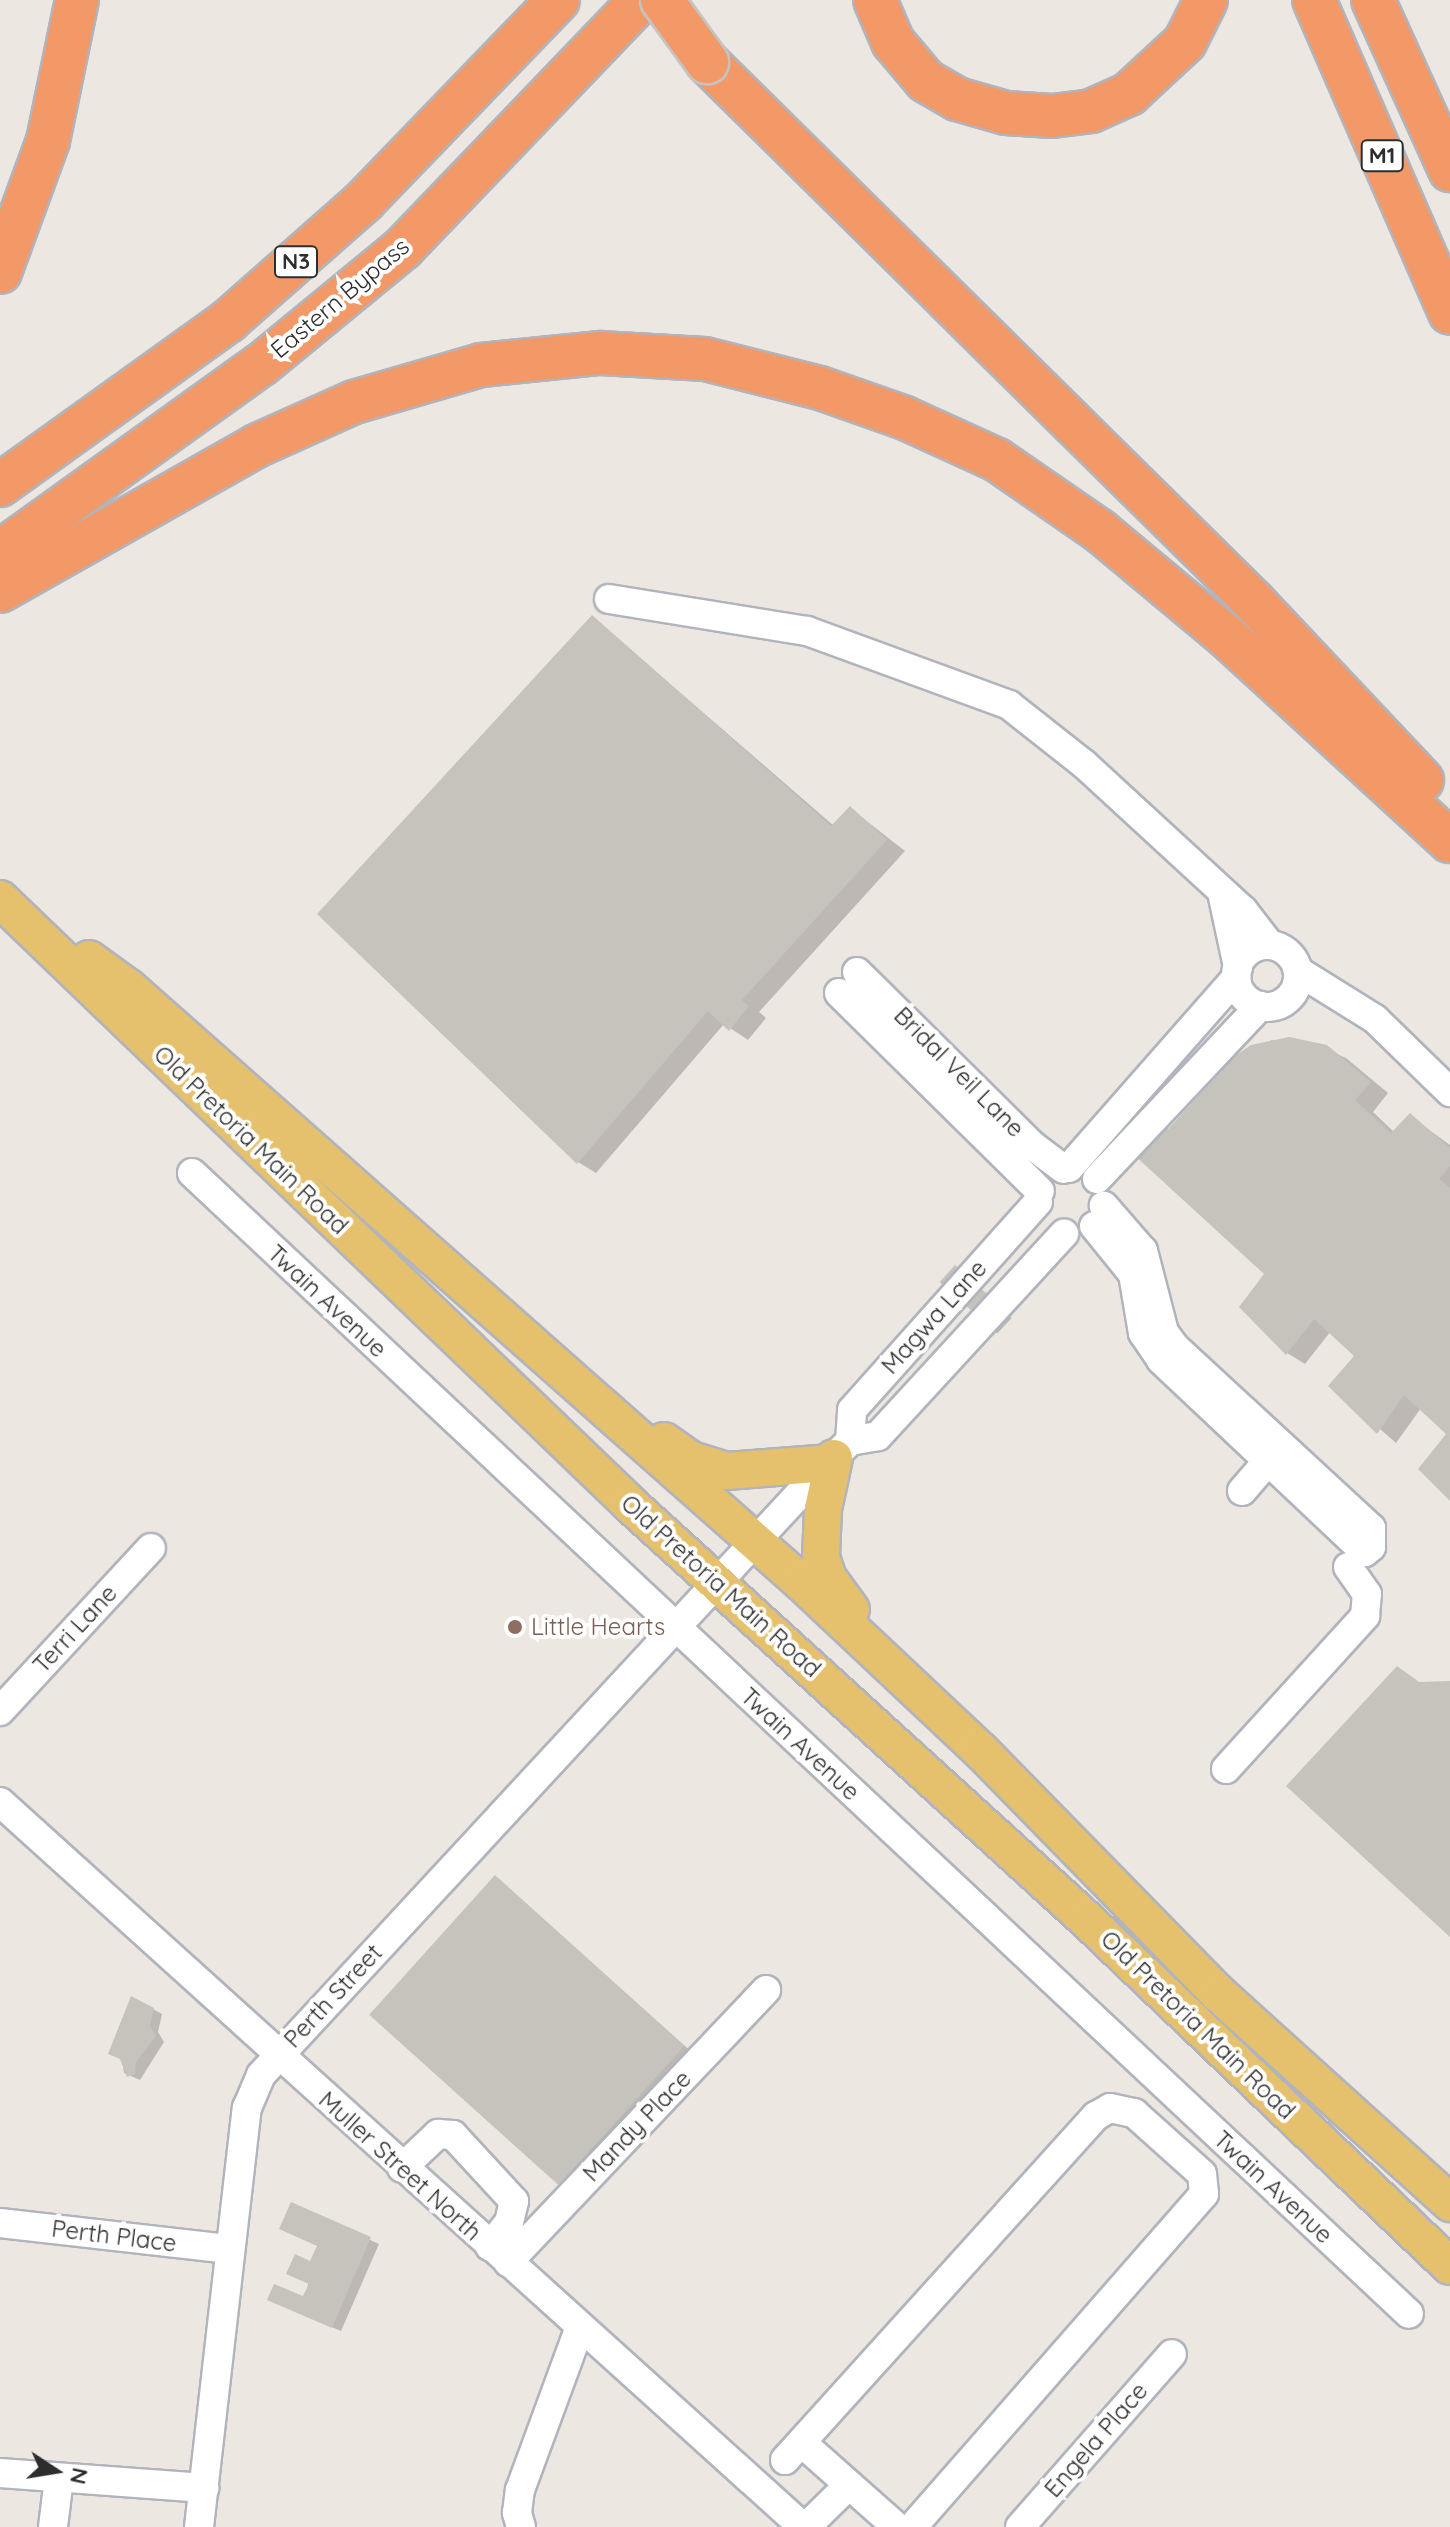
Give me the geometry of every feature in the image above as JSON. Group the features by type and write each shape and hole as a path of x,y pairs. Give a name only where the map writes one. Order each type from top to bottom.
{"highway":[{"path":"0,272 48,141 77,0"},
{"name":"N3","path":"0,485 250,301 364,201 558,0"},
{"name":"Eastern Bypass","path":"0,552 262,364 403,248 641,0"},
{"path":"662,0 707,62 1254,602 1450,810"},
{"path":"403,248 686,0"},
{"path":"875,0 893,42 926,81 957,99 1006,113 1052,116 1091,111 1129,94 1185,42 1206,0"},
{"name":"M1","path":"1314,0 1450,313"},
{"name":"M1","path":"1373,0 1450,170"},
{"path":"0,591 256,446 354,402 481,365 600,353 705,359 820,388 905,418 997,460 1100,531 1227,637 1450,841"}],"main road":[{"name":"Old Pretoria Main Road","path":"0,897 129,988 753,1543 952,1723 1219,1994 1450,2203"},
{"name":"Old Pretoria Main Road","path":"0,897 716,1582 1087,1920 1450,2266"},
{"path":"545,1357 691,1460 709,1467 727,1471 837,1454 820,1540 828,1578 952,1723"}],"street":[{"path":"609,599 807,631 1009,705 1084,764 1223,897 1243,910 1270,945 1288,953 1298,971 1375,1019 1450,1092"},
{"path":"1223,897 1244,996 1260,1006"},
{"path":"1237,972 1250,951 1270,945"},
{"path":"1289,999 1298,971"},
{"name":"Magwa Lane","path":"837,1454 852,1410 1237,972"},
{"name":"Bridal Veil Lane","path":"848,983 956,1088 1066,1168"},
{"path":"1039,1197 1046,1222 1064,1234 1099,1204 1260,1006 1336,994"},
{"name":"Bridal Veil Lane","path":"956,1088 1039,1197"},
{"path":"1066,1168 1143,1251 1146,1294 1174,1346 1276,1452 1242,1491"},
{"name":"Twain Avenue","path":"192,1173 1409,2314"},
{"name":"Magwa Lane","path":"716,1582 837,1454 878,1436 1064,1234"},
{"name":"Terri Lane","path":"0,1711 151,1548"},
{"path":"1226,1769 1365,1616 1367,1594 1348,1567"},
{"name":"Perth Street","path":"199,2527 228,2249 247,2108 261,2075 716,1582"},
{"name":"Muller Street North","path":"0,1802 277,2057 804,2527"},
{"name":"Mandy Place","path":"499,2254 766,1990"},
{"path":"897,2527 849,2485 794,2452 1101,2111 1117,2108 1134,2113 1202,2174 1204,2194 912,2527"},
{"path":"402,2168 438,2134 453,2135 514,2201 499,2254"},
{"name":"Perth Place","path":"0,2223 228,2249"},
{"path":"521,2527 517,2513 520,2490 580,2327"},
{"name":"Engela Place","path":"1020,2527 1172,2354"},
{"path":"0,2473 204,2488"},
{"path":"53,2527 59,2478"},
{"path":"804,2527 849,2485"}],"building":[{"path":"592,615 831,826 850,806 887,840 742,1000 749,1006 729,1031 708,1011 577,1164 317,914"},
{"path":"1289,1037 1327,1045 1371,1082 1355,1100 1391,1133 1410,1113 1450,1148 1450,1166 1439,1179 1450,1188 1450,1501 1418,1469 1446,1434 1404,1395 1377,1434 1328,1386 1354,1356 1314,1319 1286,1355 1239,1307 1264,1274 1133,1154 1161,1122 1168,1129 1235,1056 1251,1045"},
{"path":"955,1265 1010,1315 995,1332 940,1282"},
{"path":"1397,1666 1419,1682 1450,1681 1450,1937 1286,1786"},
{"path":"495,1875 685,2046 559,2185 369,2015"},
{"path":"131,1996 154,2008 150,2026 156,2036 136,2062 135,2074 127,2077 120,2059 108,2054"},
{"path":"291,2202 371,2237 332,2328 267,2300 274,2284 303,2296 309,2284 286,2274 295,2254 310,2261 317,2246 279,2229"}],"place":[{"name":"Little Hearts","path":"515,1627"}]}
